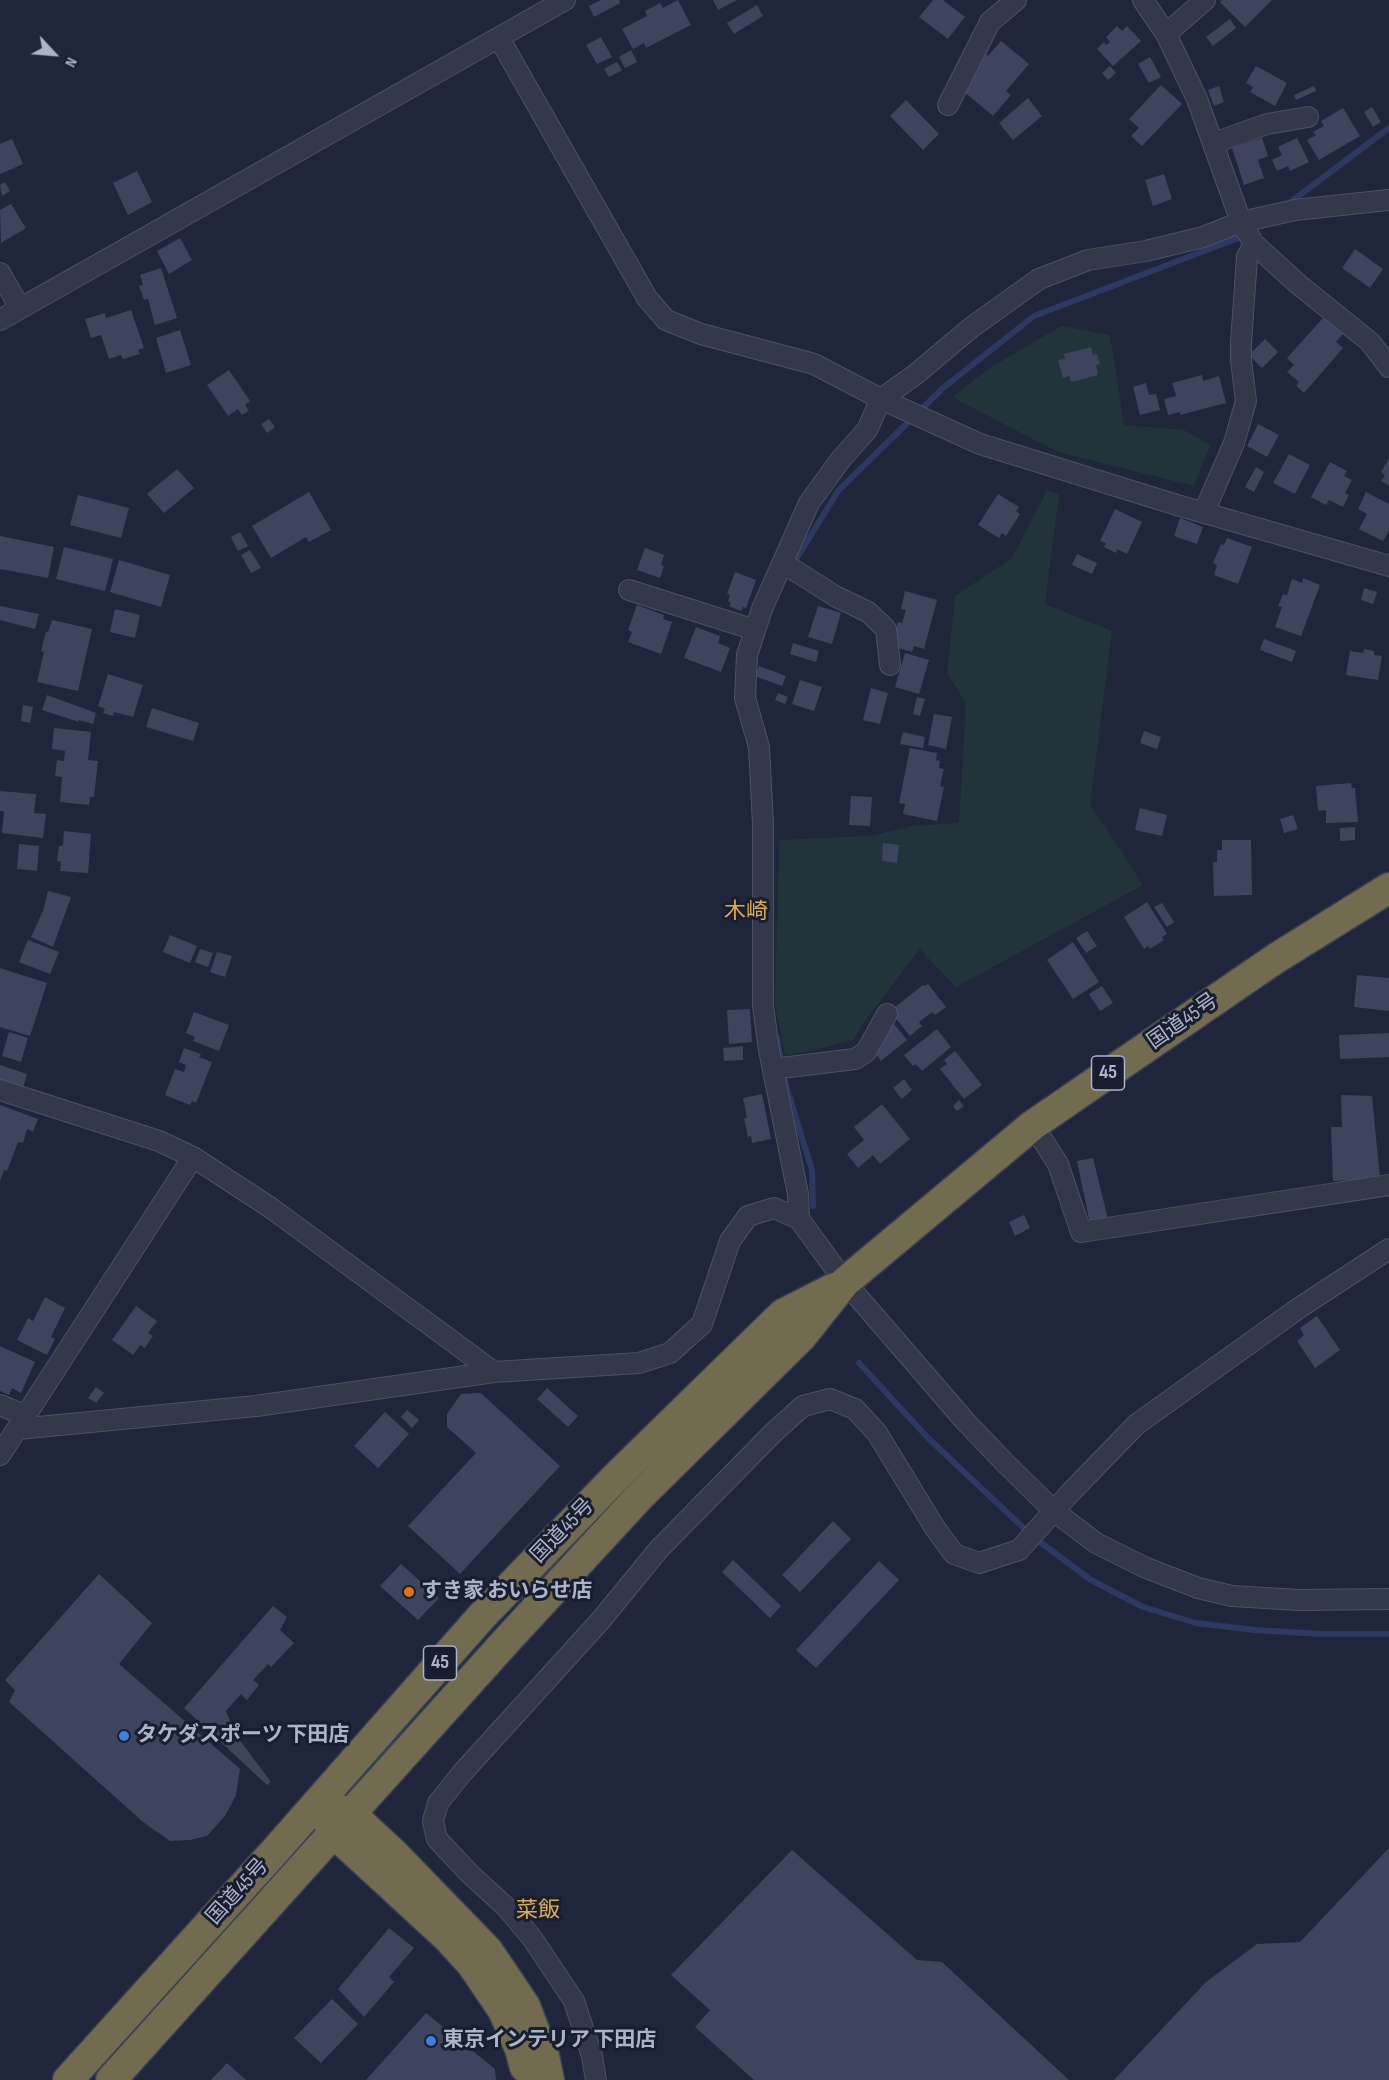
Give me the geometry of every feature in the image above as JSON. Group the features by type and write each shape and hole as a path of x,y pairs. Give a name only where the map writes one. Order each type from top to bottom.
{"highway":[{"name":"国道45号","path":"111,2080 609,1530 648,1488 802,1336 845,1282 1033,1125 1275,959 1389,888"},
{"name":"国道45号","path":"68,2080 482,1616 625,1468 783,1314 845,1282"},
{"path":"318,1802 343,1824 471,1963 503,2010 520,2049 529,2080"},
{"path":"343,1824 393,1853 488,1950 525,2006 544,2056 549,2080"}],"street":[{"path":"0,320 565,0"},
{"path":"948,105 990,22 1016,0"},
{"path":"1143,0 1166,34 1197,99 1241,222 1254,244 1298,284 1370,342 1389,367"},
{"path":"1166,34 1205,0"},
{"path":"499,38 647,298 666,321 701,334 814,364 881,399 980,444 1389,566"},
{"path":"1214,142 1267,124 1308,117"},
{"path":"799,1219 798,1194 773,1070 763,1006 763,825 759,747 745,698 747,656 755,630 809,503 841,459 867,430 881,399 916,374 972,327 1039,279 1088,260 1146,251 1203,237 1241,222 1295,210 1389,200"},
{"path":"1204,512 1234,443 1246,401 1241,344 1247,256 1254,244"},
{"path":"0,273 20,308"},
{"path":"783,564 835,596 868,612 886,628 890,665"},
{"path":"629,590 755,630"},
{"path":"773,1070 855,1059 866,1052 887,1014"},
{"path":"0,1090 159,1141 193,1157 270,1208 494,1372"},
{"path":"1033,1125 1058,1164 1082,1232 1389,1185"},
{"path":"0,1455 193,1157"},
{"path":"0,1405 22,1422 256,1406 494,1372 639,1363 670,1353 702,1324 730,1241 748,1216 774,1208 799,1219 845,1282 965,1421 1054,1510 1096,1543 1144,1567 1198,1588 1232,1596 1299,1600 1389,1599"},
{"path":"596,2080 592,2056 574,2001 532,1938 506,1907 437,1839 433,1821 438,1803 462,1773 601,1620 659,1549 774,1432 803,1406 830,1399 855,1409 877,1433 935,1528 954,1554 980,1563 1019,1550 1137,1424 1299,1308 1389,1249"}],"shaded area":[{"path":"1061,326 1110,335 1124,425 1184,430 1210,445 1194,486 1058,452 952,397 990,368"},
{"path":"1047,491 1059,494 1045,604 1112,631 1090,805 1143,885 956,987 920,949 853,1040 785,1055 775,1005 779,840 869,836 913,826 959,823 966,703 947,673 955,596 1012,558"}],"building":[{"path":"601,0 619,0 620,3 594,17 589,6"},
{"path":"678,0 691,25 646,48 644,43 633,49 622,29 647,16 645,11 660,3 663,8"},
{"path":"713,0 737,0 718,10"},
{"path":"933,0 943,0 965,17 948,39 919,17"},
{"path":"1222,0 1272,0 1245,27 1220,2"},
{"path":"757,5 763,16 734,34 727,23"},
{"path":"1230,19 1236,28 1213,46 1206,37"},
{"path":"1117,26 1122,31 1127,26 1141,41 1113,66 1097,49 1104,42 1106,45 1110,42 1106,37"},
{"path":"601,37 612,57 597,64 586,45"},
{"path":"1001,41 1029,64 1006,91 1011,95 993,116 961,89 980,66 977,63 984,53 988,56"},
{"path":"631,50 637,62 625,68 619,57"},
{"path":"1150,57 1161,77 1149,83 1138,64"},
{"path":"617,62 622,70 609,77 604,69"},
{"path":"1110,66 1116,73 1108,80 1102,73"},
{"path":"1256,66 1287,83 1275,106 1250,92 1253,87 1246,83"},
{"path":"1161,85 1182,104 1142,146 1131,136 1139,128 1129,119"},
{"path":"1219,86 1224,102 1214,106 1208,90"},
{"path":"1314,86 1316,91 1296,100 1294,95"},
{"path":"1028,98 1042,116 1013,140 999,123"},
{"path":"906,100 939,134 923,150 890,116"},
{"path":"1372,107 1381,122 1373,127 1364,112"},
{"path":"1343,108 1360,136 1319,160 1307,140 1316,135 1313,132 1324,126 1321,121"},
{"path":"1262,138 1268,156 1258,160 1264,178 1244,185 1232,148"},
{"path":"1297,138 1309,162 1290,171 1288,166 1277,171 1272,160 1282,155 1278,147"},
{"path":"12,139 23,164 0,174 0,144"},
{"path":"137,171 152,202 128,215 113,183"},
{"path":"1164,174 1172,199 1153,206 1145,180"},
{"path":"5,182 10,191 2,196 0,185"},
{"path":"11,204 26,228 1,243 0,210"},
{"path":"180,238 192,260 169,274 157,251"},
{"path":"1355,249 1383,269 1370,288 1342,268"},
{"path":"161,268 177,318 155,325 148,299 144,300 139,286 143,285 140,275"},
{"path":"131,310 144,348 138,350 140,354 123,359 121,355 109,359 101,335 91,338 85,319 105,313 106,318"},
{"path":"1324,317 1343,334 1336,342 1343,348 1304,393 1296,386 1299,382 1287,372 1294,365 1287,358"},
{"path":"180,330 191,365 166,373 156,338"},
{"path":"1265,339 1278,352 1262,368 1249,355"},
{"path":"1091,347 1093,355 1097,354 1100,364 1096,365 1098,375 1071,382 1069,376 1063,378 1058,360 1065,359 1064,354"},
{"path":"229,370 250,401 245,405 249,411 242,415 238,409 228,416 207,385"},
{"path":"1202,375 1203,381 1219,376 1226,403 1180,415 1180,412 1168,415 1164,399 1176,396 1172,383"},
{"path":"1146,383 1149,395 1156,394 1160,410 1140,415 1133,387"},
{"path":"269,419 275,427 267,433 261,424"},
{"path":"1258,424 1279,435 1267,457 1247,446"},
{"path":"1289,454 1310,465 1295,494 1273,483"},
{"path":"1389,458 1389,486 1381,481 1385,475 1381,472"},
{"path":"1330,462 1347,471 1344,476 1352,480 1345,493 1349,495 1343,507 1329,500 1326,505 1311,497"},
{"path":"1256,467 1264,472 1254,492 1245,487"},
{"path":"177,469 194,488 164,513 147,494"},
{"path":"309,492 331,530 309,542 306,537 271,558 252,526"},
{"path":"1366,492 1389,504 1389,530 1383,541 1359,529 1367,514 1358,509"},
{"path":"998,494 1019,507 1016,511 1020,514 1006,536 1002,533 999,538 978,525"},
{"path":"78,495 129,508 121,538 70,525"},
{"path":"1115,509 1142,522 1127,554 1117,549 1116,553 1104,547 1106,543 1100,541"},
{"path":"1180,518 1203,527 1197,544 1174,536"},
{"path":"240,532 248,546 238,551 231,537"},
{"path":"0,536 54,547 48,578 0,569"},
{"path":"1227,538 1252,547 1238,584 1214,575 1217,565 1213,563 1221,544 1224,545"},
{"path":"64,547 113,559 105,591 56,579"},
{"path":"645,548 664,555 661,565 664,566 660,578 637,570"},
{"path":"250,550 261,568 251,573 241,555"},
{"path":"1077,554 1097,563 1092,574 1072,565"},
{"path":"119,560 170,575 161,607 110,592"},
{"path":"735,572 756,580 746,608 743,607 741,611 729,606 731,603 728,601 730,595 727,594"},
{"path":"1303,578 1320,585 1301,636 1275,627 1282,607 1278,606 1283,594 1287,595 1292,579 1302,583"},
{"path":"1364,588 1377,592 1373,604 1361,600"},
{"path":"905,591 937,600 924,649 914,646 912,652 891,646 898,622 902,623 906,610 901,609"},
{"path":"637,605 664,615 663,619 672,622 661,654 628,642 632,632 628,630"},
{"path":"0,606 39,614 35,629 0,620"},
{"path":"818,606 841,613 832,644 808,637"},
{"path":"115,609 140,615 135,638 110,632"},
{"path":"52,620 92,629 78,691 37,682 44,652 41,651"},
{"path":"696,627 720,636 718,643 730,648 721,672 684,658"},
{"path":"1264,639 1296,651 1292,662 1260,650"},
{"path":"793,643 819,651 816,662 790,654"},
{"path":"1364,649 1374,651 1374,655 1382,656 1378,680 1346,675 1350,651 1363,653"},
{"path":"905,653 929,660 919,694 895,687"},
{"path":"759,666 786,676 782,686 755,676"},
{"path":"108,674 143,685 133,717 114,712 113,716 103,713 105,709 98,706"},
{"path":"800,680 822,687 814,711 792,704"},
{"path":"871,688 888,693 880,724 863,720"},
{"path":"778,693 788,697 785,704 775,700"},
{"path":"47,695 96,713 93,724 42,710"},
{"path":"917,697 925,699 920,716 913,714"},
{"path":"23,705 33,707 30,723 21,721"},
{"path":"152,708 199,723 193,741 146,727"},
{"path":"934,714 952,717 946,749 928,745"},
{"path":"54,728 91,732 88,760 98,761 94,797 90,797 89,805 60,802 62,777 55,776 57,760 64,761 65,751 52,749"},
{"path":"1144,731 1161,737 1157,749 1140,743"},
{"path":"903,732 925,737 923,748 900,744"},
{"path":"910,748 937,753 936,760 940,761 939,768 944,769 940,786 944,787 937,821 903,814 905,804 899,803"},
{"path":"1351,783 1352,788 1355,788 1358,822 1326,823 1326,810 1318,811 1316,786"},
{"path":"0,791 36,794 34,813 46,814 43,838 2,833 4,811 0,811"},
{"path":"851,796 872,797 870,826 849,825"},
{"path":"1140,808 1167,815 1162,836 1135,830"},
{"path":"1293,815 1298,829 1284,833 1280,819"},
{"path":"1355,827 1355,840 1340,841 1340,828"},
{"path":"64,831 91,834 88,873 60,871 61,862 57,861 59,846 63,846"},
{"path":"1222,840 1251,840 1252,895 1214,896 1213,862 1217,862 1217,850 1222,850"},
{"path":"883,843 899,845 897,863 882,861"},
{"path":"19,844 39,846 37,871 17,869"},
{"path":"48,891 71,897 53,947 31,937 43,911"},
{"path":"1147,902 1167,934 1162,937 1164,940 1150,949 1148,946 1144,949 1124,917"},
{"path":"1162,903 1174,922 1167,927 1154,907"},
{"path":"1087,931 1097,946 1086,953 1076,938"},
{"path":"170,935 197,946 190,963 163,952"},
{"path":"28,940 59,952 50,974 19,962"},
{"path":"1073,942 1099,982 1073,999 1047,960"},
{"path":"200,949 213,953 208,967 195,962"},
{"path":"217,952 232,956 225,977 210,972"},
{"path":"0,968 47,983 30,1036 0,1027"},
{"path":"1357,975 1389,978 1389,1011 1354,1007"},
{"path":"928,984 946,1007 935,1015 932,1012 919,1022 922,1026 910,1036 890,1011 923,985"},
{"path":"1102,986 1113,1003 1100,1011 1089,994"},
{"path":"750,1009 752,1042 729,1044 727,1010"},
{"path":"194,1012 229,1025 219,1051 193,1041 195,1037 186,1033"},
{"path":"894,1024 907,1040 881,1061 873,1050 884,1041 880,1036"},
{"path":"937,1029 951,1047 922,1071 916,1064 913,1066 904,1055"},
{"path":"9,1032 28,1038 21,1062 2,1056"},
{"path":"1389,1033 1389,1057 1340,1059 1339,1035"},
{"path":"743,1046 743,1060 724,1061 723,1048"},
{"path":"184,1048 201,1054 199,1057 212,1062 196,1103 192,1101 190,1105 165,1095 175,1069 184,1072 186,1065 179,1062"},
{"path":"955,1051 982,1085 964,1099 940,1069 947,1064 944,1060"},
{"path":"0,1065 27,1074 23,1088 0,1080"},
{"path":"904,1079 912,1090 902,1099 893,1088"},
{"path":"762,1094 771,1139 752,1143 751,1136 748,1137 744,1118 747,1118 743,1098"},
{"path":"1341,1095 1372,1096 1380,1179 1333,1181 1331,1127 1342,1127"},
{"path":"959,1100 964,1106 957,1111 953,1106"},
{"path":"882,1104 910,1139 880,1164 873,1155 858,1168 847,1154 864,1140 854,1127"},
{"path":"0,1105 38,1119 33,1132 27,1129 23,1143 18,1142 7,1171 4,1170 0,1181"},
{"path":"1093,1158 1108,1219 1090,1224 1077,1161"},
{"path":"1024,1215 1030,1228 1015,1236 1009,1222"},
{"path":"45,1297 65,1308 51,1337 55,1339 47,1355 17,1340 28,1318 33,1321"},
{"path":"136,1306 157,1321 148,1333 153,1336 145,1348 140,1345 133,1355 112,1340"},
{"path":"1317,1316 1340,1350 1315,1368 1297,1341 1304,1335 1300,1328"},
{"path":"0,1346 35,1362 21,1393 12,1388 9,1395 0,1391"},
{"path":"96,1387 104,1393 96,1403 88,1398"},
{"path":"547,1388 578,1416 568,1427 537,1399"},
{"path":"481,1393 560,1466 460,1574 408,1526 476,1453 447,1427 447,1414 461,1394"},
{"path":"407,1410 419,1420 412,1428 401,1417"},
{"path":"385,1412 409,1434 378,1468 354,1446"},
{"path":"833,1521 851,1539 800,1592 782,1575"},
{"path":"733,1560 781,1606 770,1618 722,1572"},
{"path":"879,1561 899,1580 816,1668 796,1650"},
{"name":"すき家 おいらせ店","path":"401,1564 439,1598 418,1620 380,1586"},
{"name":"タケダスポーツ 下田店","path":"99,1574 152,1623 119,1664 240,1769 236,1795 225,1816 207,1836 170,1841 143,1822 9,1702 15,1690 5,1680"},
{"path":"273,1606 287,1617 280,1630 294,1643 271,1667 268,1664 253,1680 259,1685 247,1700 241,1694 226,1711 236,1735 271,1782 267,1785 184,1708"},
{"path":"1389,1848 1389,2080 1114,2080 1206,1982 1257,1944 1300,1942"},
{"path":"792,1850 917,1960 942,1962 1069,2080 754,2080 695,2027 710,2010 671,1975"},
{"path":"389,1928 414,1948 389,1977 394,1982 364,2017 338,1989"},
{"path":"332,1999 358,2024 321,2063 294,2038"},
{"name":"東京インテリア 下田店","path":"426,2013 495,2069 496,2080 366,2080"},
{"path":"227,2063 246,2080 211,2080"}],"waterway":[{"path":"1288,204 1389,128"},
{"path":"792,566 838,491 943,388 1034,316 1246,235"},
{"path":"777,1037 782,1066"},
{"path":"784,1079 812,1170 813,1206"},
{"path":"859,1363 928,1438 1032,1536 1091,1580 1143,1607 1196,1623 1255,1630 1321,1634 1389,1634"}],"place":[{"name":"すき家 おいらせ店","path":"409,1592"},
{"name":"タケダスポーツ 下田店","path":"124,1736"},
{"name":"東京インテリア 下田店","path":"431,2041"}],"district":[{"name":"木崎","path":"746,912"},
{"name":"菜飯","path":"538,1911"}]}
